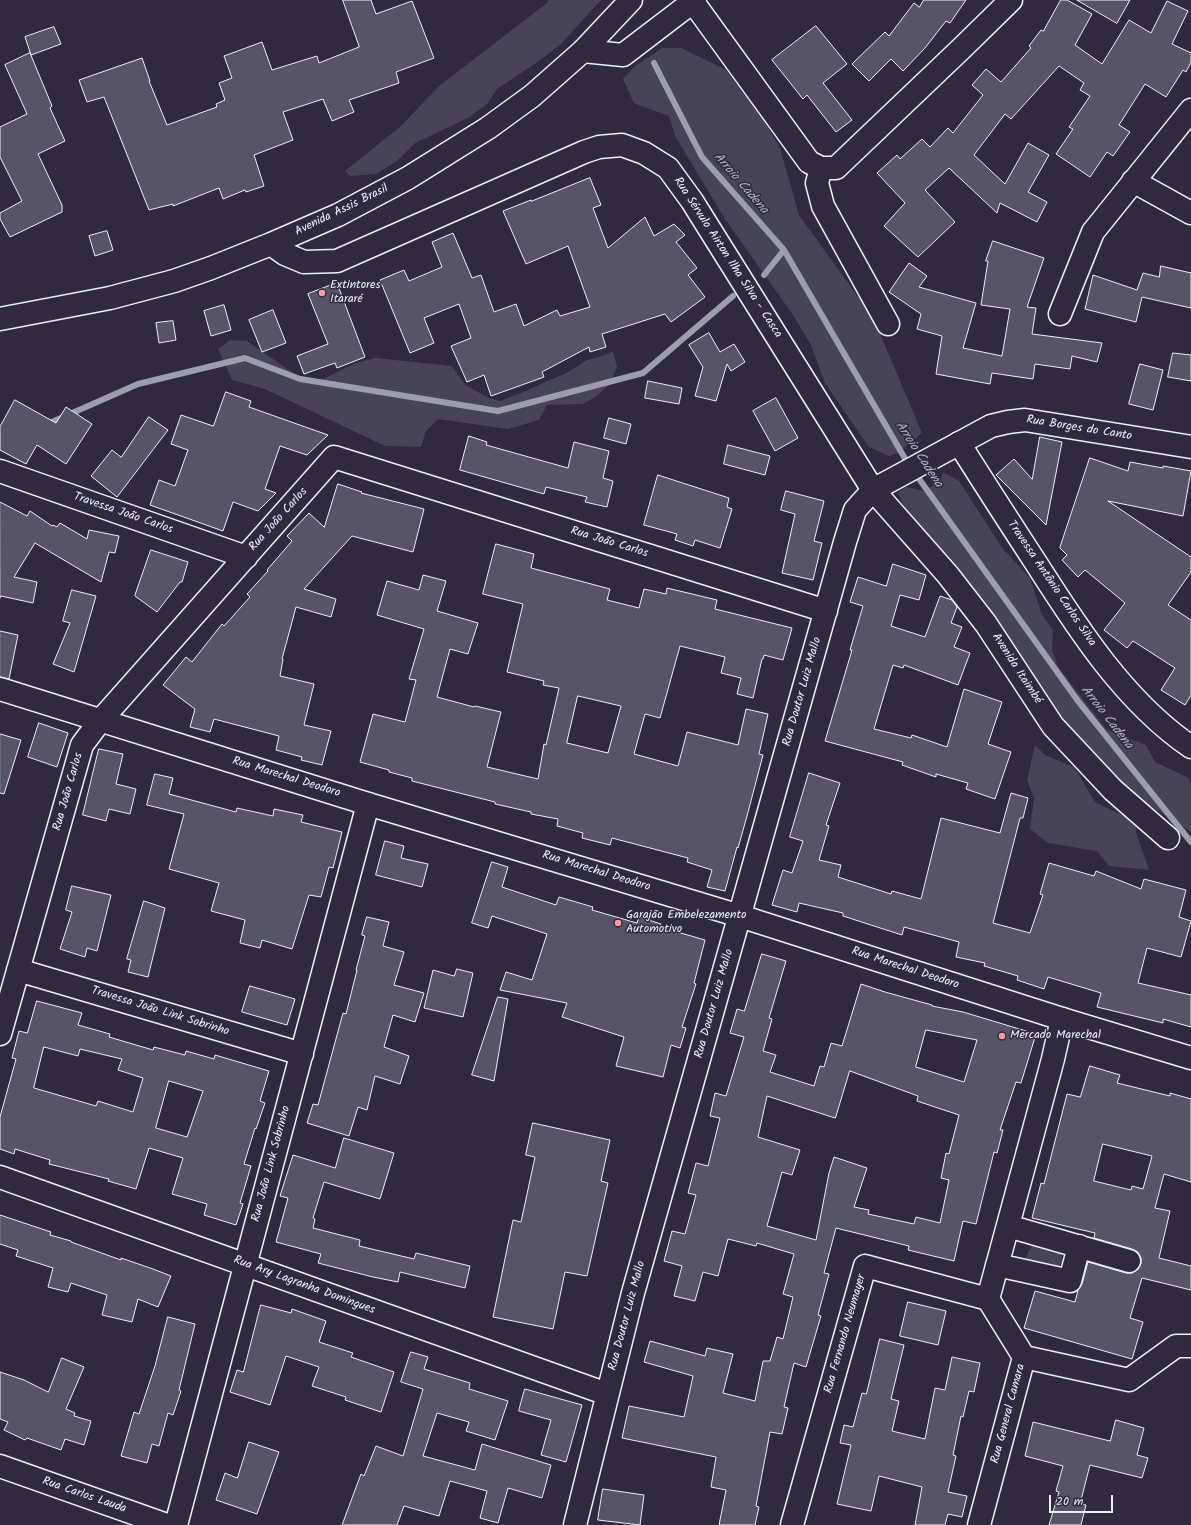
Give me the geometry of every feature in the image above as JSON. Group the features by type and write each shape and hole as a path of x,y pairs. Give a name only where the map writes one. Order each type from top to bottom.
{"street":[{"name":"Avenida Assis Brasil","path":"0,319 110,298 174,281 271,244 338,215 408,178 488,128 532,96 583,52 631,0"},
{"path":"583,52 624,55 694,1 809,162 821,168 836,168 1011,0"},
{"path":"1060,314 1092,232 1191,110"},
{"name":"Rua Sérvulo Airton Ilha Silva - Casca","path":"271,244 285,254 304,262 337,261 584,152 599,147 622,145 644,153 668,168 692,201 879,487"},
{"path":"821,168 817,183 823,206 888,324"},
{"path":"1133,181 1191,213"},
{"name":"Rua Borges do Canto","path":"879,487 991,426 1008,422 1025,420 1191,447"},
{"name":"Travessa Antônio Carlos Silva","path":"959,443 1066,609 1125,688 1176,736 1191,747"},
{"name":"Rua João Carlos","path":"0,1034 82,745 100,721 334,457 826,611"},
{"name":"Travessa João Carlos","path":"0,471 246,557"},
{"name":"Rua Doutor Luiz Mallo","path":"574,1525 633,1293 855,510 879,487"},
{"name":"Avenida Itaimbé","path":"879,487 986,624 1053,726 1113,790 1168,838"},
{"name":"Rua Marechal Deodoro","path":"0,689 368,804 740,916 1062,1020 1191,1058"},
{"name":"Rua João Link Sobrinho","path":"176,1525 368,804"},
{"name":"Travessa João Link Sobrinho","path":"18,970 302,1054"},
{"path":"988,1299 1062,1020"},
{"name":"Rua Ary Lagranha Domingues","path":"0,1178 607,1394"},
{"path":"1008,1226 1129,1261"},
{"path":"997,1265 1070,1281 1079,1246"},
{"name":"Rua Fernando Neumayer","path":"792,1525 865,1266 988,1299"},
{"name":"Rua General Camara","path":"979,1525 1024,1357 988,1299"},
{"path":"1024,1357 1129,1380 1176,1346 1191,1346"},
{"name":"Rua Carlos Lauda","path":"0,1466 167,1525"}],"shaded area":[{"path":"548,0 601,0 560,45 497,89 488,103 470,117 415,143 397,161 376,174 350,176 345,171 401,126 439,86 547,3"},
{"path":"662,48 681,48 725,69 761,116 780,148 799,215 874,319 922,433 898,453 889,456 869,447 825,383 811,345 793,315 725,219 675,136 669,116 634,103 623,79 634,67"},
{"path":"230,340 247,341 296,375 321,380 356,363 376,358 452,366 465,385 489,398 500,401 565,374 587,360 613,351 617,367 610,384 597,396 583,404 547,405 539,420 508,429 438,419 426,431 421,447 385,446 265,389 232,380 218,349"},
{"path":"943,472 959,481 1003,549 1030,578 1042,615 1053,630 1052,650 1058,667 1107,730 1146,745 1155,762 1189,778 1191,785 1191,832 1125,789 1056,717 903,504 898,493 906,487 924,491 940,481"},
{"path":"1035,745 1045,755 1074,767 1095,802 1137,822 1136,832 1149,870 1109,866 1097,851 1048,843 1030,829 1034,798 1027,780"},
{"path":"1034,1244 1059,1250 1062,1257 1062,1262 1053,1271 1024,1263 1029,1250"}],"building":[{"path":"343,0 371,0 376,14 412,1 434,58 396,72 399,83 349,100 354,112 332,121 323,99 283,112 293,140 254,155 264,186 246,192 245,190 223,199 219,188 173,206 173,204 149,210 104,97 87,102 79,80 142,58 149,81 167,125 217,107 216,104 225,100 219,83 232,78 224,56 262,42 272,70 317,56 319,63 359,47"},
{"path":"924,0 966,0 950,23 946,21 925,48 903,71 891,59 869,81 852,64 885,32 889,36 914,3 919,7"},
{"path":"1061,0 1067,0 1092,14 1075,45 1102,64 1129,20 1151,33 1167,1 1188,11 1172,44 1191,53 1191,62 1186,72 1183,70 1166,97 1145,84 1119,125 1130,132 1113,156 1107,152 1090,177 1056,154 1073,129 1069,127 1090,96 1080,90 1084,83 1059,66 1011,119 1005,114 974,155 1005,184 1028,143 1049,155 1028,192 1047,202 1037,222 1000,203 997,213 949,168 925,190 955,222 918,257 884,226 905,203 877,173 897,155 900,159 922,139 930,147 948,128 953,133 983,95 972,85 986,69 1001,82 1031,48 1029,46 1041,30 1043,31"},
{"path":"1077,0 1130,0 1117,23"},
{"path":"816,26 847,64 823,83 852,120 836,132 807,95 803,99 772,60"},
{"path":"54,27 61,44 31,55 25,37"},
{"path":"30,53 52,106 50,108 65,141 38,154 62,205 62,212 10,237 0,219 0,213 22,201 0,157 0,127 27,114 5,65"},
{"path":"590,178 601,205 593,208 608,248 645,217 654,236 674,224 685,235 676,242 697,268 688,275 705,297 671,322 665,314 602,334 606,347 590,352 589,347 542,372 544,377 491,396 484,375 467,382 451,346 471,338 459,304 424,318 434,343 410,353 380,280 404,270 409,281 442,267 432,242 453,233 472,278 481,275 494,312 516,304 524,326 557,310 560,316 590,307 568,246 526,264 503,211"},
{"path":"107,231 113,250 95,256 89,236"},
{"path":"993,241 1044,258 1027,307 1036,308 1032,334 1102,343 1097,362 1072,356 1070,369 1035,364 1033,379 992,373 990,384 936,374 942,336 917,329 921,314 889,292 909,263 927,276 919,287 976,303 963,348 1002,356 1010,309 981,305 988,261 986,261"},
{"path":"1161,266 1191,273 1191,308 1142,297 1136,322 1085,309 1093,275 1137,290 1143,273 1159,277"},
{"path":"337,283 365,357 337,368 335,363 304,374 297,356 328,344 308,294"},
{"path":"224,305 231,330 211,336 204,311"},
{"path":"273,310 286,343 262,352 249,320"},
{"path":"173,321 176,340 159,343 156,323"},
{"path":"709,333 720,352 734,344 745,362 731,371 727,364 716,401 695,396 703,367 689,345"},
{"path":"1173,353 1191,355 1191,381 1168,377"},
{"path":"1140,364 1163,370 1153,410 1129,404"},
{"path":"648,381 682,388 679,404 645,398"},
{"path":"226,392 251,401 249,407 328,435 307,455 280,446 265,489 276,493 258,511 233,502 223,531 150,505 159,480 175,486 188,450 171,444 181,415 213,426"},
{"path":"776,398 798,438 775,451 753,411"},
{"path":"15,400 56,423 66,407 92,424 66,464 37,445 26,464 0,450 0,427"},
{"path":"149,417 168,430 117,497 91,476 112,450 121,457"},
{"path":"609,418 631,424 626,444 604,438"},
{"path":"469,436 487,442 486,445 568,468 574,442 609,451 603,478 613,481 607,507 585,502 587,497 546,487 544,494 460,470"},
{"path":"1040,437 1062,442 1046,525 996,475 1014,459 1032,479"},
{"path":"728,445 770,456 765,475 724,464"},
{"path":"1090,458 1128,471 1130,462 1191,471 1183,516 1108,501 1191,557 1191,572 1168,605 1191,620 1191,695 1185,705 1161,690 1175,668 1133,641 1127,648 1104,630 1125,603 1085,570 1078,577 1062,560 1067,555 1060,548"},
{"path":"658,475 729,498 727,507 732,509 720,548 695,540 693,546 675,540 677,534 644,525"},
{"path":"338,484 362,492 361,493 424,509 413,552 352,536 304,589 336,599 331,617 296,607 282,659 280,676 314,684 304,725 331,731 322,765 301,760 302,757 276,750 279,736 214,719 210,732 190,727 195,709 163,685 186,657 192,662 222,624 224,626 250,597 247,594 292,541 287,536 309,513 324,527"},
{"path":"786,491 824,501 814,541 822,543 813,580 782,573 795,514 781,510"},
{"path":"0,502 27,516 30,511 52,526 57,527 60,523 87,539 89,530 119,536 115,553 109,552 101,582 35,543 14,577 37,582 33,603 1,596 0,598"},
{"path":"496,544 534,554 531,568 610,589 607,600 639,608 644,589 666,594 667,588 717,600 715,609 792,628 783,660 764,655 753,698 737,694 741,678 721,673 725,657 680,646 660,718 645,714 634,754 678,766 687,732 738,745 746,709 768,714 759,754 763,755 725,891 707,887 712,870 687,862 688,858 612,838 610,845 582,838 583,833 557,826 558,819 531,814 531,812 495,804 495,802 412,781 412,778 360,762 373,714 405,722 416,680 409,679 424,629 377,615 387,581 419,590 423,575 446,581 437,611 478,623 468,654 450,649 437,697 474,707 501,712 487,767 538,779 544,744 546,745 559,688 543,685 544,681 507,672 523,604 483,594","holes":["578,696 621,706 608,753 567,743"]},
{"path":"151,550 188,562 182,582 180,582 157,612 135,596"},
{"path":"893,564 926,575 919,600 900,595 891,626 925,637 940,596 952,600 957,607 951,623 962,627 954,647 970,653 958,685 904,665 903,668 893,665 874,729 911,738 912,735 947,747 964,689 1002,702 988,744 1011,752 995,799 966,789 968,783 936,774 936,777 902,765 903,762 825,741 852,650 850,650 863,606 850,602 858,577 886,586"},
{"path":"72,590 96,596 74,672 53,664 70,623 63,621"},
{"path":"0,631 18,635 9,679 0,677"},
{"path":"39,723 68,733 57,767 28,757"},
{"path":"0,734 21,740 4,794 0,793"},
{"path":"99,749 123,754 116,784 136,789 130,814 109,809 106,821 83,815"},
{"path":"809,773 840,783 826,825 829,826 819,860 841,865 838,877 891,894 892,891 921,899 941,818 1000,833 1011,793 1028,798 1023,818 1020,818 993,923 1030,933 1043,895 1040,894 1049,863 1094,876 1096,871 1141,889 1144,879 1186,890 1179,917 1191,921 1181,957 1147,948 1138,983 1191,995 1191,1027 1163,1019 1163,1023 1097,1007 1101,993 1048,977 1044,989 1017,980 1018,976 984,966 985,963 956,957 959,942 904,927 902,935 843,916 843,913 799,903 797,912 772,905 783,870 792,873 803,841 790,837"},
{"path":"155,774 173,778 169,794 236,812 237,808 273,816 274,809 303,815 301,822 342,832 333,868 329,867 321,897 309,895 292,949 262,940 260,948 240,943 245,920 211,911 219,883 169,869 184,814 147,805"},
{"path":"385,841 404,846 401,858 428,864 422,887 376,875"},
{"path":"492,862 508,867 502,887 556,905 559,897 593,907 592,910 637,923 639,917 661,924 660,927 705,940 694,983 696,984 682,1027 686,1028 680,1048 671,1045 663,1077 616,1066 624,1037 562,1017 567,1003 500,990 506,972 532,980 547,934 492,916 488,928 472,923"},
{"path":"72,886 111,895 97,951 87,948 85,957 60,949 72,912 66,910"},
{"path":"144,901 165,908 148,977 128,972 131,960 127,959"},
{"path":"367,917 389,922 383,946 404,952 394,985 424,993 415,1022 393,1015 384,1047 409,1056 400,1084 375,1076 367,1110 358,1107 349,1136 307,1123 313,1104 318,1105 343,1013 346,1014 365,936 362,935"},
{"path":"762,954 786,961 769,1018 772,1019 763,1051 776,1055 770,1072 814,1086 820,1066 824,1067 831,1043 842,1046 861,984 932,1006 963,1012 1036,1034 1021,1083 1016,1082 1000,1130 1003,1130 997,1153 994,1152 976,1224 963,1221 954,1261 908,1250 909,1246 836,1228 824,1273 829,1274 818,1315 821,1316 806,1367 794,1363 784,1407 788,1408 782,1434 770,1432 756,1506 759,1507 755,1525 719,1525 726,1490 711,1487 716,1457 622,1438 629,1406 684,1417 693,1376 644,1362 650,1341 705,1356 707,1348 733,1354 723,1393 755,1401 763,1361 770,1361 777,1337 783,1339 793,1297 783,1294 794,1254 757,1243 756,1246 728,1239 718,1276 703,1272 695,1301 674,1296 682,1266 664,1261 672,1231 685,1234 696,1195 688,1193 696,1163 708,1166 720,1118 710,1116 715,1093 726,1096 744,1037 730,1033 737,1009 744,1011","holes":["926,1030 977,1040 964,1082 916,1067","850,1071 918,1096 917,1101 959,1115 949,1154 946,1153 941,1178 949,1180 940,1223 916,1217 914,1224 868,1214 869,1210 854,1207 867,1168 834,1157 829,1173 816,1240 767,1226 782,1172 792,1175 800,1150 758,1137 767,1096 835,1118"]},
{"path":"457,969 473,973 463,1017 424,1008 433,970 454,976"},
{"path":"250,986 295,999 287,1025 242,1012"},
{"path":"498,997 508,999 494,1081 472,1075"},
{"path":"37,1001 82,1013 78,1025 110,1034 109,1037 153,1050 154,1047 185,1055 186,1051 214,1059 215,1055 269,1071 260,1101 265,1103 256,1129 255,1128 244,1164 251,1166 240,1203 243,1204 236,1225 204,1215 207,1204 172,1194 183,1158 149,1148 136,1189 108,1181 109,1179 49,1164 50,1160 15,1149 14,1154 0,1149 0,1117 16,1059 12,1058 19,1031 27,1033","holes":["44,1047 78,1056 80,1049 122,1059 118,1070 143,1078 133,1112 98,1101 96,1106 34,1088","169,1081 203,1091 187,1137 156,1128"]},
{"path":"1090,1066 1120,1075 1117,1083 1170,1096 1170,1093 1191,1099 1191,1182 1164,1174 1155,1208 1170,1211 1159,1258 1191,1266 1191,1290 1142,1278 1130,1318 1143,1322 1132,1359 1024,1328 1035,1291 1075,1302 1088,1262 1126,1273 1132,1273 1137,1270 1141,1264 1141,1258 1138,1252 1094,1238 1095,1233 1032,1218 1041,1183 1044,1184 1067,1094 1080,1097","holes":["1103,1144 1152,1156 1143,1189 1132,1186 1131,1190 1094,1181"]},
{"path":"533,1123 610,1140 601,1181 608,1183 587,1276 565,1272 553,1329 493,1317 513,1220 521,1222 535,1157 526,1155"},
{"path":"344,1138 394,1153 380,1199 324,1182 313,1218 315,1219 313,1228 360,1240 359,1246 414,1259 416,1253 470,1266 465,1288 400,1272 398,1282 373,1277 318,1263 321,1254 276,1242 288,1198 280,1196 293,1155 335,1168"},
{"path":"0,1215 51,1232 50,1235 171,1276 158,1307 138,1299 132,1322 102,1315 107,1295 71,1283 68,1292 48,1287 53,1268 16,1256 18,1250 0,1244"},
{"path":"908,1302 946,1311 938,1345 900,1336"},
{"path":"261,1305 291,1313 292,1309 326,1321 319,1342 353,1353 351,1357 394,1372 381,1412 345,1400 346,1397 312,1386 319,1367 286,1356 270,1405 230,1392 237,1370 243,1372"},
{"path":"168,1317 195,1324 179,1390 181,1391 173,1415 168,1413 159,1446 152,1444 147,1463 121,1456 134,1412 139,1414 155,1366"},
{"path":"880,1339 904,1345 891,1399 899,1401 892,1431 925,1439 935,1388 945,1390 952,1357 980,1363 974,1392 969,1391 963,1417 961,1416 953,1455 956,1456 948,1492 967,1496 962,1517 948,1514 945,1525 915,1525 922,1487 879,1476 871,1511 837,1504 851,1445 840,1443 844,1425 853,1427 862,1393 866,1394"},
{"path":"411,1352 428,1357 424,1369 470,1383 469,1389 508,1401 495,1440 466,1431 469,1422 437,1413 423,1456 475,1470 482,1444 551,1465 542,1498 508,1488 498,1523 480,1518 487,1491 450,1481 439,1516 404,1506 397,1525 342,1525 361,1474 364,1476 376,1446 403,1456 423,1389 401,1382"},
{"path":"62,1358 84,1367 66,1409 75,1413 74,1416 91,1421 84,1445 65,1439 61,1450 27,1438 25,1440 4,1430 8,1422 0,1419 0,1372 24,1380 48,1392"},
{"path":"525,1389 582,1405 566,1462 541,1455 551,1420 519,1411"},
{"path":"1116,1420 1144,1428 1137,1455 1148,1458 1142,1478 1090,1465 1080,1504 1086,1505 1081,1525 1049,1525 1059,1492 1056,1491 1063,1466 1025,1456 1033,1422 1110,1441"},
{"path":"249,1442 279,1452 257,1514 216,1500 225,1473 237,1478"},
{"path":"603,1489 644,1495 640,1525 598,1520"}],"waterway":[{"name":"Arroio Cadena","path":"654,63 702,157 784,250 907,462 1078,701 1191,842"},
{"path":"764,275 784,250"},
{"path":"45,425 138,384 245,358 300,379 498,411 643,373 733,296"}],"place":[{"name":"Extintores Itararé","path":"322,293"},
{"name":"Garajão Embelezamento Automotivo","path":"618,923"},
{"name":"Mercado Marechal","path":"1002,1036"}]}
